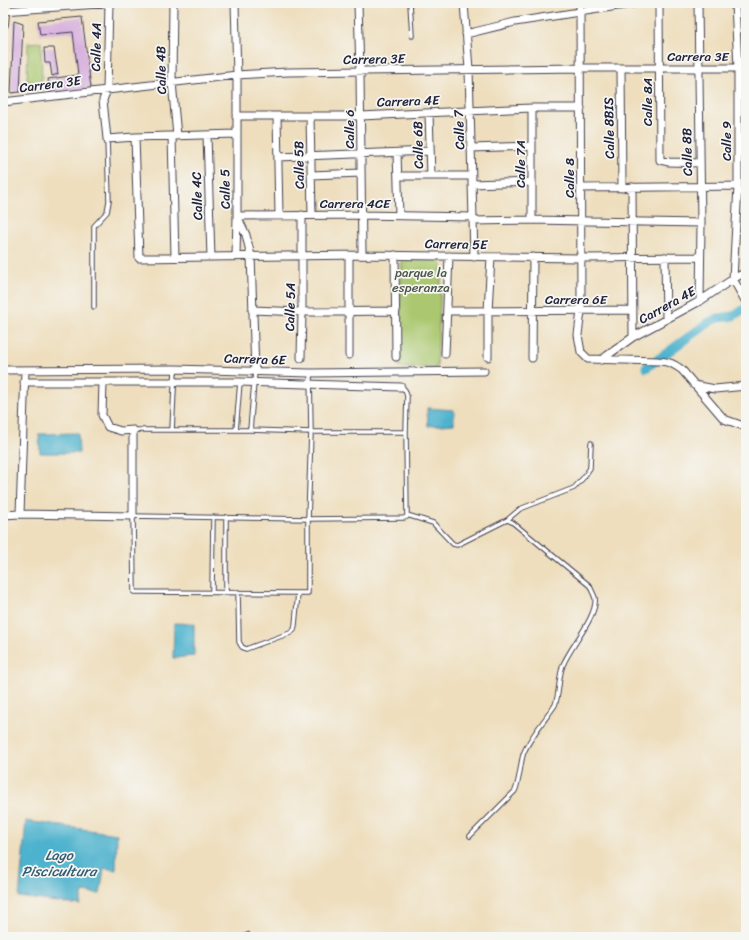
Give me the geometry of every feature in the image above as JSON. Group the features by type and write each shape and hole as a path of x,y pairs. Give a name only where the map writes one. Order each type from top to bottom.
{"street":[{"path":"3,24 4,8 110,3"},
{"name":"Calle 4A","path":"107,139 103,100 107,90 110,3"},
{"name":"Calle 4B","path":"173,3 172,82 175,257"},
{"name":"Calle 5","path":"235,3 237,75 237,216 246,235 251,256 255,371"},
{"name":"Calle 6","path":"358,3 361,116 362,255"},
{"name":"Calle 7","path":"464,3 469,69 474,257"},
{"name":"Calle 8","path":"580,3 581,311 578,335 581,352 588,359 601,360"},
{"path":"466,34 515,22 637,3"},
{"name":"Calle 8A","path":"659,3 660,160 669,162 700,163"},
{"name":"Calle 8B","path":"698,3 701,223 700,301"},
{"name":"Calle 9","path":"733,279 738,186 738,68 736,3"},
{"name":"Carrera 3E","path":"3,102 237,75 288,72 581,68 746,68"},
{"name":"Calle 8BIS","path":"621,68 622,188"},
{"name":"Carrera 4E","path":"236,116 361,116 532,108 581,108"},
{"name":"Calle 7A","path":"532,108 532,220"},
{"name":"Calle 6B","path":"429,113 431,176"},
{"path":"277,116 279,215"},
{"name":"Calle 5B","path":"310,116 312,215"},
{"path":"107,139 236,134"},
{"name":"Calle 4C","path":"207,135 211,257"},
{"name":"Carrera 5E","path":"135,137 139,258 349,255 580,258 700,257"},
{"path":"472,148 532,146"},
{"path":"278,156 430,151"},
{"path":"397,153 399,215"},
{"path":"311,175 361,173"},
{"path":"398,176 472,176"},
{"path":"472,184 532,182"},
{"path":"581,188 738,186"},
{"path":"632,187 633,338"},
{"name":"Calle 5A","path":"301,358 302,215"},
{"name":"Carrera 4CE","path":"237,216 399,215 473,219 701,223"},
{"path":"236,256 237,216"},
{"path":"349,255 349,355"},
{"path":"395,255 396,357"},
{"path":"444,354 449,256"},
{"path":"488,357 488,311 491,257"},
{"path":"532,358 533,257"},
{"path":"665,257 666,319"},
{"name":"Carrera 4E","path":"601,360 633,338 700,301 746,272"},
{"path":"733,279 746,302"},
{"path":"252,310 302,312 396,310"},
{"name":"Carrera 6E","path":"447,311 633,310"},
{"path":"601,360 655,360 666,361 674,364 682,370 724,419 746,427"},
{"path":"69,382 70,369"},
{"path":"114,382 115,369"},
{"name":"Carrera 6E","path":"3,370 175,369 310,373 484,371"},
{"path":"20,514 25,370"},
{"path":"239,370 240,382"},
{"path":"338,373 338,384"},
{"path":"366,373 366,385"},
{"name":"Carrera 6E","path":"24,382 240,382 400,387"},
{"path":"3,515 133,516 133,430 121,432 108,427 102,414 103,383"},
{"path":"694,385 715,388 746,386"}],"lane":[{"path":"410,3 412,36"},
{"path":"94,307 94,226 108,212 109,202 107,139"},
{"path":"172,430 175,369"},
{"path":"250,430 255,371"},
{"path":"310,373 308,519 308,593 134,592 133,516 308,519 404,518 407,517 407,515"},
{"path":"236,430 240,382"},
{"path":"400,387 405,390 407,396 407,515"},
{"path":"133,430 406,432"},
{"path":"407,515 433,522 453,544 457,545 507,520 520,509 574,488 590,468 591,443"},
{"path":"212,517 212,592"},
{"path":"226,518 226,592"},
{"path":"470,836 515,791 518,785 523,755 527,746 555,705 563,664 594,611 595,598 590,586 512,522 507,520"},
{"path":"238,592 239,642 242,647 246,648 290,633 294,630 298,593"}],"green space":[{"path":"41,42 42,81 27,82 28,43"},
{"name":"parque la esperanza","path":"402,255 442,256 437,368 399,368"}],"water":[{"path":"427,408 454,410 454,424 428,426"},
{"path":"78,433 79,453 40,453 39,434"},
{"path":"174,623 194,624 194,656 173,658"},
{"name":"Lago Piscicultura","path":"26,821 117,834 116,870 104,868 100,894 83,892 80,905 19,897"}],"building":[{"path":"82,17 91,88 50,94 48,79 78,75 73,32 40,35 38,21"},
{"path":"14,21 23,24 20,92 11,93"},
{"path":"44,48 54,48 58,74 52,76 50,63 45,63"},
{"path":"249,932 251,937 239,936"}],"waterway":[{"path":"646,368 709,322 718,318 733,316 746,308"}]}
